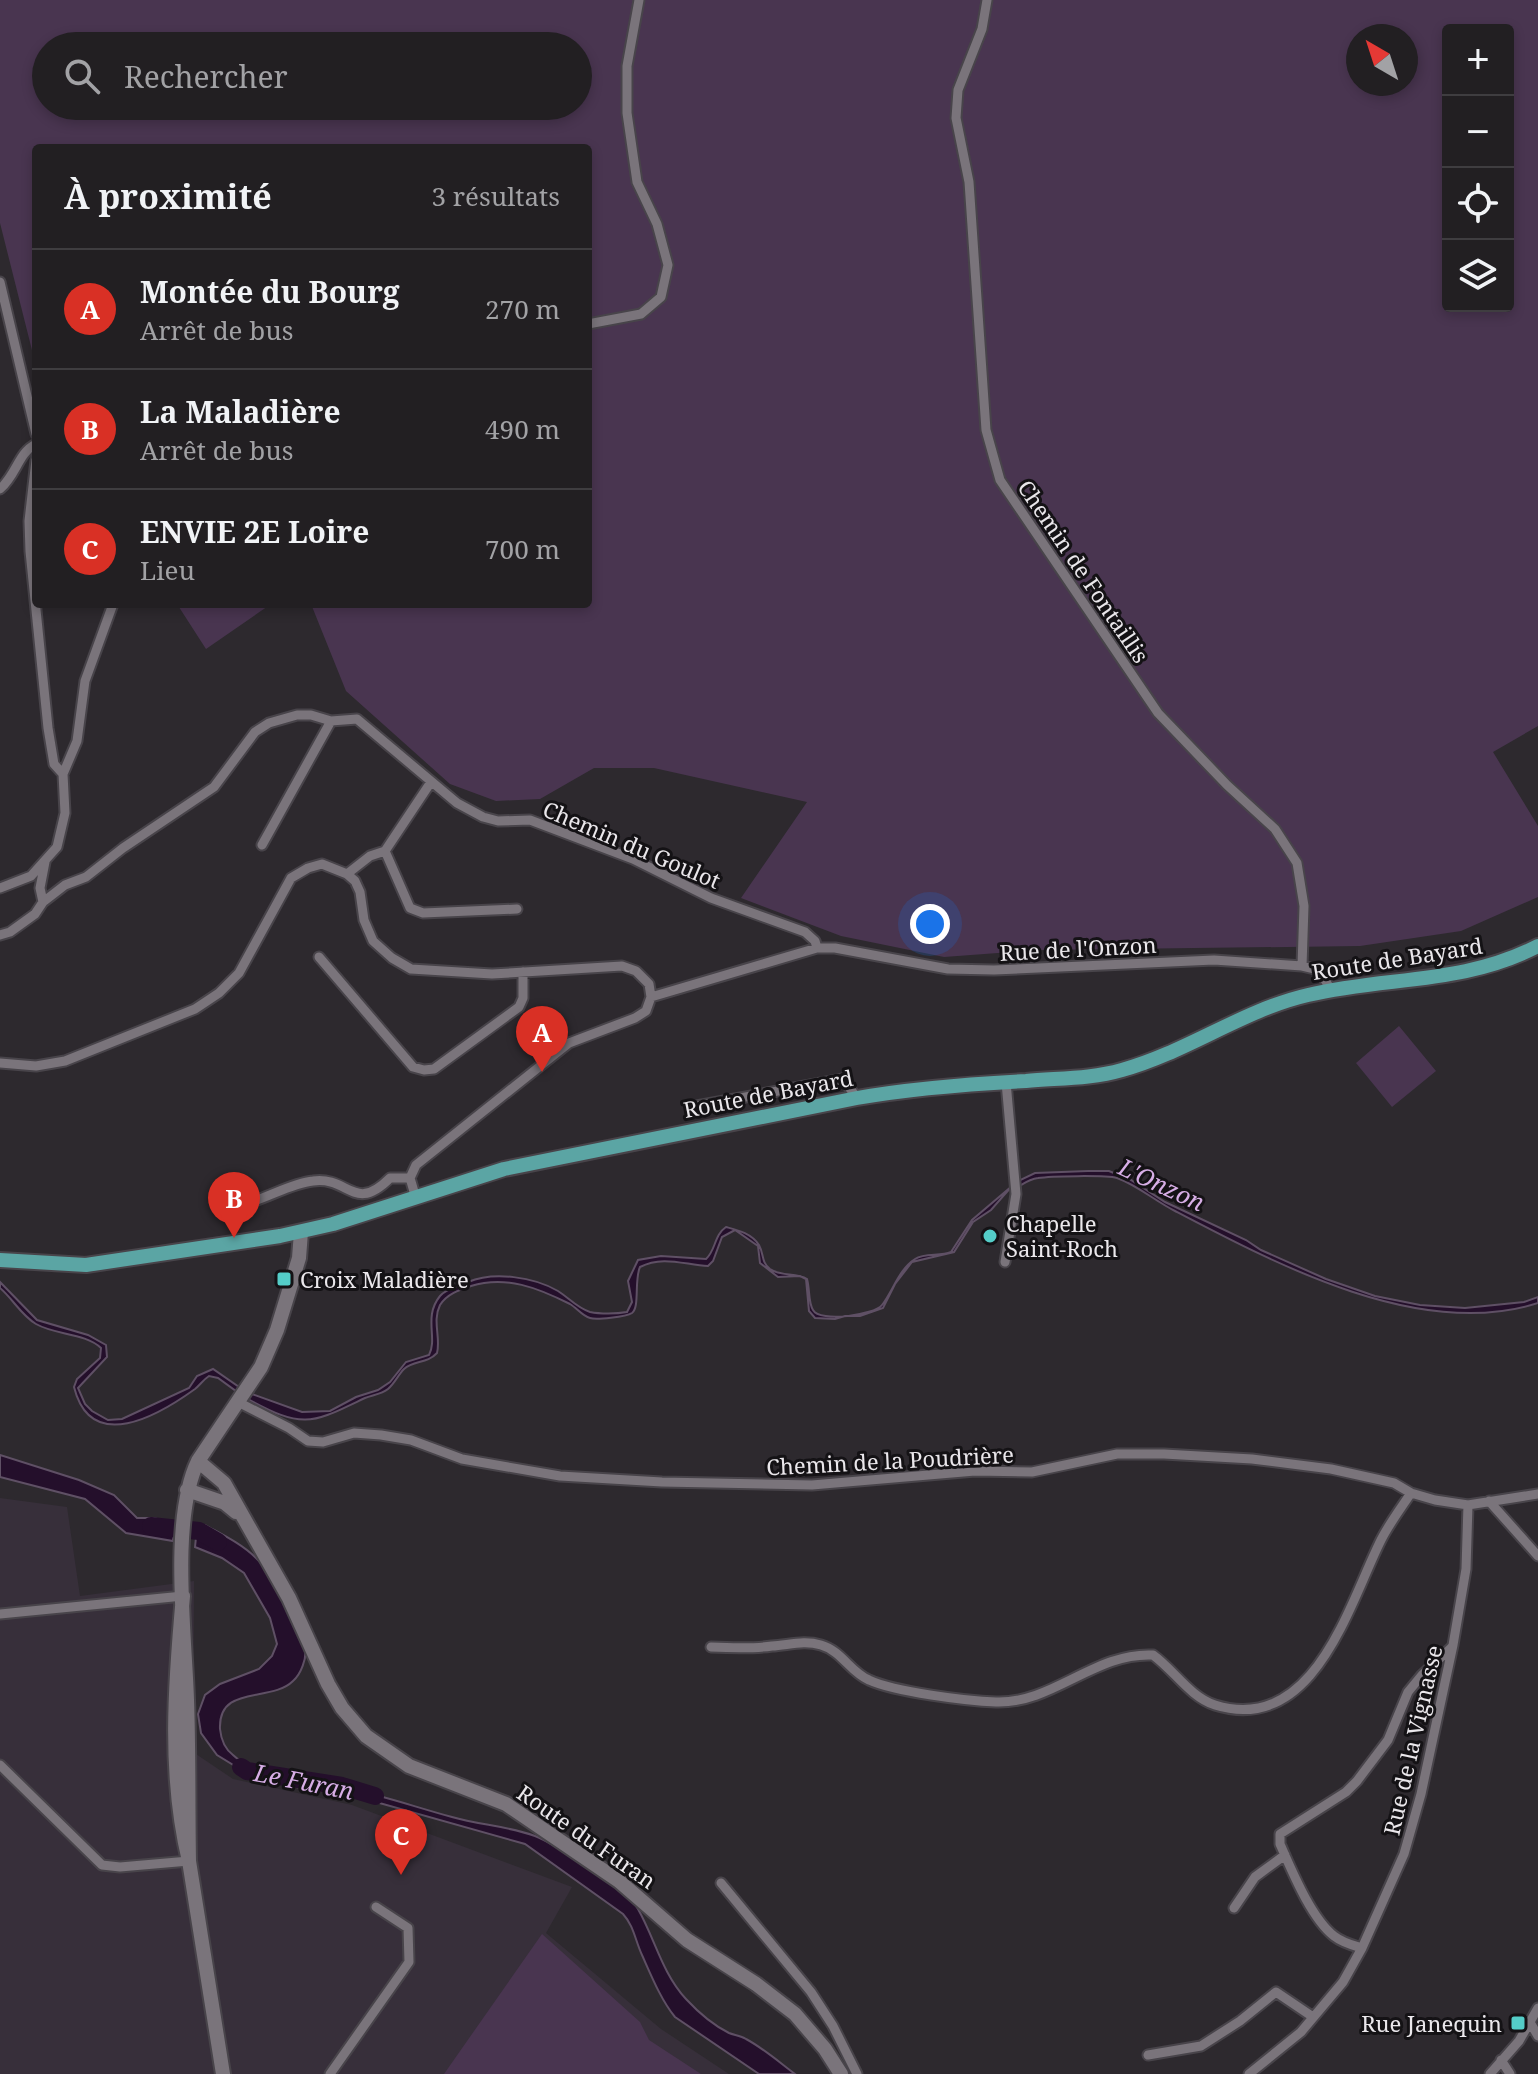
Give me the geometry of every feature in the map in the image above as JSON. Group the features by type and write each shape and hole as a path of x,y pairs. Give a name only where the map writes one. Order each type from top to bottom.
{"main road":[{"name":"Route de Bayard","path":"0,1260 86,1265 301,1232 504,1169 857,1098 906,1089 1089,1076 1121,1070 1160,1057 1273,1005 1331,990 1456,975 1497,964 1538,946"},
{"path":"223,2074 189,1861 179,1822 177,1655 183,1596 184,1519 187,1490 198,1461 261,1367 277,1330 300,1253 301,1232"},
{"name":"Route du Furan","path":"198,1461 224,1483 289,1598 328,1684 342,1708 366,1736 409,1766 506,1804 619,1881 687,1940 756,1984 795,2014 825,2049 841,2074"},
{"name":"Route du Furan","path":"187,1490 225,1503 242,1517"}],"street":[{"path":"592,323 641,314 661,297 668,265 657,224 637,182 627,113 627,66 639,0"},
{"name":"Chemin de Fontaillis","path":"987,0 982,29 958,90 956,118 969,182 986,430 1000,480 1158,713 1227,785 1275,829 1297,863 1304,906 1302,966"},
{"path":"0,282 32,417"},
{"path":"0,489 15,473 23,453 32,447"},
{"path":"32,495 29,521 32,571"},
{"path":"36,608 48,728 54,764 63,774"},
{"path":"0,888 31,876 57,847 65,813 63,774 77,741 85,681 112,608"},
{"name":"Chemin du Goulot","path":"0,935 10,932 35,914 43,902 65,885 86,877 123,848 214,787 255,732 269,723 297,715 311,715 331,721 357,719 457,803 483,817 498,821 530,820 633,859 711,898 805,932 815,941 817,948"},
{"path":"262,845 331,721"},
{"path":"347,874 370,856 385,851 431,782"},
{"path":"385,851 402,896 410,908 423,913 517,909"},
{"path":"43,902 40,888 45,862"},
{"path":"0,1063 36,1066 65,1061 195,1009 219,993 239,973 291,878 322,864 347,874 360,892 364,920 373,941 411,969 523,972 622,966 636,971 649,984 651,997 646,1011 569,1043 416,1165 410,1178 415,1195"},
{"path":"651,997 817,948"},
{"name":"Rue de l'Onzon","path":"817,948 835,948 948,969 994,970 1214,960 1302,966"},
{"path":"319,957 413,1067 424,1070 434,1069 519,1007 523,998 523,972"},
{"path":"1302,966 1319,970 1331,990"},
{"path":"691,1107 843,1079 857,1098"},
{"path":"1005,1262 1016,1194 1006,1082"},
{"path":"247,1206 314,1180 333,1183 362,1195 378,1190 390,1178 410,1178"},
{"name":"Chemin de la Poudrière","path":"238,1402 308,1441 323,1442 354,1433 381,1435 411,1440 462,1459 560,1476 812,1485 975,1471 1032,1472 1117,1454 1164,1454 1252,1459 1331,1469 1394,1483 1411,1493 1435,1500 1468,1505"},
{"path":"711,1647 748,1648 801,1642 818,1644 832,1649 868,1680 895,1688 998,1702 1021,1700 1040,1693 1118,1657 1153,1655 1196,1695 1214,1705 1258,1708 1279,1700 1302,1684 1321,1663 1338,1636 1382,1538 1411,1493"},
{"path":"1468,1505 1538,1494"},
{"path":"1489,1501 1538,1556"},
{"name":"Rue de la Vignasse","path":"1249,2074 1301,2032 1343,1982 1362,1948 1404,1854 1421,1794 1453,1645 1466,1569 1468,1505"},
{"path":"0,1614 183,1596"},
{"path":"1362,1948 1345,1943 1331,1934 1318,1919 1280,1844 1280,1834 1346,1792 1357,1781 1388,1740 1408,1692 1453,1645"},
{"path":"0,1765 102,1865 120,1867 189,1861"},
{"path":"1234,1908 1255,1877 1285,1855"},
{"path":"721,1883 811,1992 833,2026 857,2074"},
{"path":"330,2074 409,1962 408,1928 376,1907"},
{"path":"1148,2055 1201,2046 1240,2021 1276,1992 1313,2017"},
{"path":"1490,2074 1531,2024 1538,2008"},
{"path":"1531,2024 1538,2036"},
{"path":"1501,2060 1510,2074"}],"shaded area":[{"path":"0,0 1538,0 1538,726 1493,752 1538,826 1538,897 1461,931 1360,946 1040,950 944,957 841,936 741,898 807,802 654,768 594,768 540,799 496,801 450,784 346,691 313,608 592,608 592,144 32,144 32,350 0,223"},
{"path":"180,608 265,608 206,649"},
{"path":"1399,1026 1436,1071 1392,1107 1356,1063"},
{"path":"1109,1171 1261,1250 1326,1279 1375,1296 1420,1305 1465,1308 1524,1302 1538,1297 1538,1303 1493,1312 1446,1312 1398,1305 1350,1291 1258,1253 1117,1178 1044,1177 1032,1179 1016,1188 1016,1182 1035,1173"},
{"path":"1012,1186 991,1210 973,1222 954,1252 912,1262 895,1284 883,1308 860,1316 848,1316 869,1312 882,1305 900,1274 909,1263 915,1259 951,1252 972,1220"},
{"path":"726,1227 735,1230 722,1237 708,1266 666,1261 640,1267 634,1310 624,1316 590,1318 570,1304 534,1288 509,1283 484,1283 458,1291 443,1301 437,1317 437,1353 408,1366 383,1392 308,1420 282,1415 248,1399 252,1394 302,1412 330,1411 356,1397 378,1390 390,1382 406,1362 429,1355 432,1312 440,1296 478,1279 502,1276 526,1279 558,1291 590,1312 627,1312 632,1302 628,1281 638,1260 661,1256 706,1259"},
{"path":"735,1230 756,1241 770,1269 800,1276 778,1277 760,1263 758,1246"},
{"path":"801,1276 807,1279 813,1310 826,1316 844,1316 815,1318 809,1311 806,1279"},
{"path":"0,1282 37,1320 88,1335 106,1345 107,1357 78,1388 85,1404 108,1420 122,1419 189,1388 197,1376 213,1369 239,1387 236,1391 218,1378 209,1376 180,1399 145,1418 110,1424 95,1420 83,1408 74,1387 77,1379 100,1358 101,1348 87,1339 36,1324 0,1288"},
{"path":"0,1455 79,1480 114,1495 137,1518 154,1518 175,1524 173,1541 126,1533 85,1499 0,1477"},
{"path":"0,1498 67,1507 80,1596 194,1581 193,1752 233,1779 352,1805 572,1887 546,1933 661,2029 729,2074 0,2074"},
{"path":"205,1525 245,1548 262,1565 285,1601 305,1648 303,1666 293,1681 283,1688 248,1696 227,1706 220,1729 230,1753 244,1764 270,1775 355,1790 462,1820 514,1830 558,1848 632,1901 671,1978 696,2009 723,2030 759,2047 795,2074 759,2074 675,2017 665,2003 623,1914 525,1844 344,1793 309,1790 253,1777 217,1755 201,1733 198,1714 205,1695 220,1684 259,1669 272,1656 277,1644 270,1618 244,1573 222,1558 195,1547 197,1528"},
{"path":"542,1934 640,2022 649,2040 701,2074 444,2074"}],"waterway":[{"name":"Le Furan","path":"151,1526 199,1531 218,1542"},
{"name":"Le Furan","path":"241,1767 247,1771 342,1786 375,1796"}],"place":[{"name":"Montée du Bourg","path":"542,1072"},
{"name":"Chapelle Saint-Roch","path":"990,1236"},
{"name":"La Maladière","path":"234,1238"},
{"name":"Croix Maladière","path":"284,1279"},
{"name":"ENVIE 2E Loire","path":"401,1875"},
{"name":"Rue Janequin","path":"1518,2023"}],"water label":[{"name":"L'Onzon","path":"1162,1184"}]}
